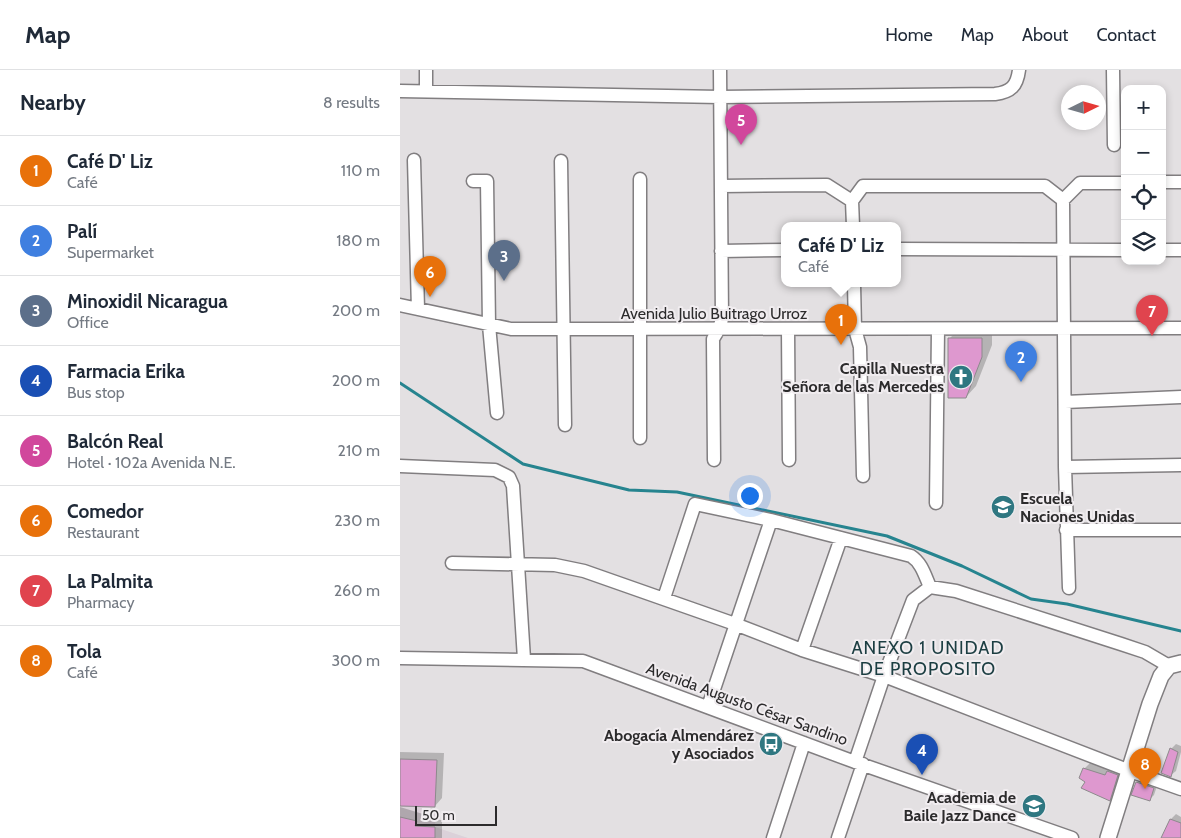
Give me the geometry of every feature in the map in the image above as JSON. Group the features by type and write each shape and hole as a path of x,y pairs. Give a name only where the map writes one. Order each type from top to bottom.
{"street":[{"path":"426,70 426,91"},
{"path":"714,460 713,339 722,319 720,70"},
{"path":"400,91 720,97 995,94 1005,93 1014,87 1018,79 1019,70"},
{"path":"1113,70 1114,146"},
{"path":"414,160 418,309"},
{"path":"561,161 564,425"},
{"path":"640,179 640,438"},
{"path":"473,181 487,181 489,325 497,414"},
{"path":"1166,182 1181,182"},
{"path":"1069,588 1065,467 1063,200 1080,183 1121,183"},
{"path":"721,186 827,185 852,201"},
{"path":"853,222 852,201 863,186 1045,186 1063,200"},
{"path":"901,249 1121,250"},
{"path":"722,251 781,250"},
{"path":"1166,250 1181,250"},
{"path":"854,287 855,329 860,347 863,476"},
{"name":"Avenida Julio Buitrago Urroz","path":"400,305 511,329 1181,328"},
{"path":"788,329 790,460"},
{"path":"936,503 938,329"},
{"path":"1066,402 1181,397"},
{"path":"1065,467 1181,465"},
{"path":"400,466 495,470 509,477 513,486 524,659"},
{"path":"664,598 695,504 771,520 911,556 919,564 930,587"},
{"path":"708,707 771,520"},
{"path":"1066,530 1181,530"},
{"path":"802,650 841,538"},
{"path":"452,563 554,565 584,571 664,598 802,650 884,676 1181,789"},
{"path":"838,838 884,676 912,600 930,587 956,591 1145,652 1175,664 1161,676 1150,704 1108,838"},
{"name":"Avenida Augusto César Sandino","path":"400,658 583,661 859,763 1072,838"},
{"path":"773,838 804,743"}],"shaded area":[{"path":"400,759 437,760 435,827 468,838 400,838"}],"building":[{"name":"Capilla Nuestra Señora de las Mercedes","path":"948,338 982,338 982,357 966,398 948,398"},
{"path":"1170,748 1178,752 1171,777 1161,773"},
{"path":"400,759 437,760 435,807 400,806"},
{"path":"1083,768 1105,775 1107,771 1118,775 1110,801 1081,788 1085,782 1079,778"},
{"path":"1136,782 1154,788 1150,801 1131,795"},
{"path":"400,817 417,821 415,826 435,827 435,838 400,838"},
{"path":"1170,819 1181,823 1181,838 1161,838"}],"waterway":[{"path":"400,383 523,464 629,490 677,492 887,536 962,566 1031,599 1067,604 1181,631"}],"place":[{"name":"Balcón Real","path":"741,145"},
{"name":"Minoxidil Nicaragua","path":"504,281"},
{"name":"Comedor","path":"430,297"},
{"name":"La Palmita","path":"1152,336"},
{"name":"Café D' Liz","path":"841,345"},
{"name":"Capilla Nuestra Señora de las Mercedes","path":"961,377"},
{"name":"Palí","path":"1021,382"},
{"name":"Escuela Naciones Unidas","path":"1003,507"},
{"name":"Abogacía Almendárez y Asociados","path":"771,744"},
{"name":"Farmacia Erika","path":"922,775"},
{"name":"Tola","path":"1145,789"},
{"name":"Academia de Baile Jazz Dance","path":"1034,806"}],"district":[{"name":"ANEXO 1 UNIDAD DE PROPOSITO","path":"928,658"}]}
